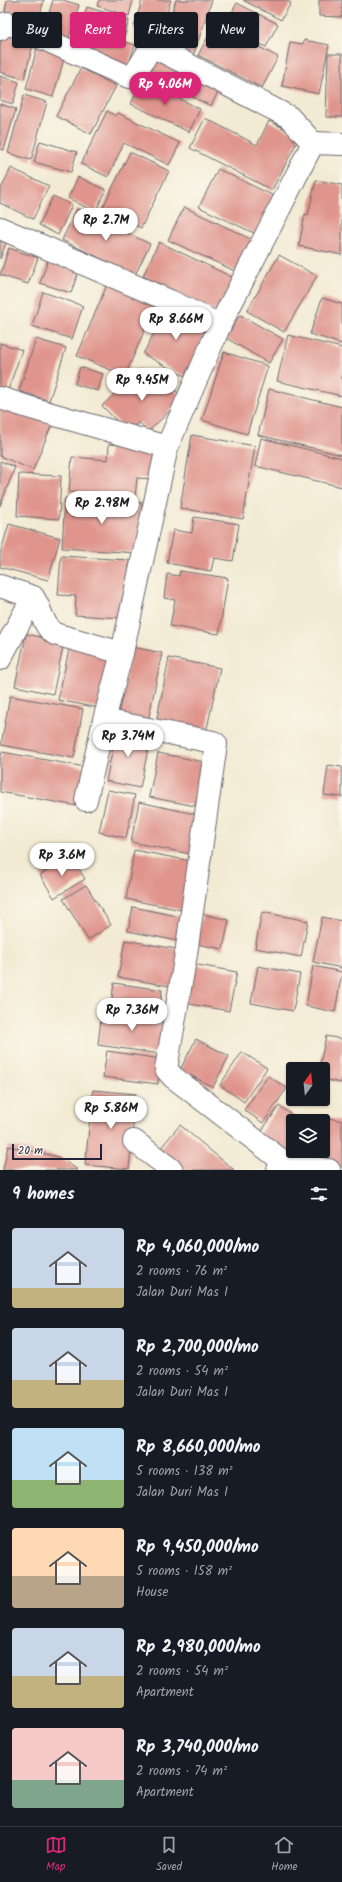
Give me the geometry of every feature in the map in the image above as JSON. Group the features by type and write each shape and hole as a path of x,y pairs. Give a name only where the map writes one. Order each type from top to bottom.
{"street":[{"path":"0,30 2,24 8,23 129,77 134,76 150,48 156,48 289,117 313,143 342,144"},
{"path":"86,800 104,720 122,653 167,447 220,325 313,143"},
{"path":"0,228 170,301 220,325"},
{"path":"0,398 167,447"},
{"path":"0,586 33,597 48,629 64,637 122,653"},
{"path":"0,659 33,597"},
{"path":"104,720 213,742 216,744 186,954 166,1069 173,1077 282,1166 329,1170"},
{"path":"134,1141 172,1170"}],"building":[{"path":"7,0 44,0 41,12 12,13 5,11"},
{"path":"53,0 63,0 79,5 77,12 70,12 70,34 68,40 62,38 62,12 49,12"},
{"path":"99,0 133,0 129,16 126,15 126,12 116,12 97,6"},
{"path":"142,0 171,0 167,12 138,12"},
{"path":"176,0 212,0 208,12 206,12 206,18 198,41 198,12 172,12"},
{"path":"243,0 285,0 291,3 281,20"},
{"path":"319,0 342,0 342,17 319,16"},
{"path":"237,3 255,12 232,12"},
{"path":"87,7 103,12 85,12"},
{"path":"259,14 278,24 266,47 259,43"},
{"path":"126,19 129,20 126,31"},
{"path":"3,33 12,35 12,48 32,48 24,79 0,72 0,45"},
{"path":"206,40 206,48 259,47 278,57 262,88 198,55"},
{"path":"304,40 329,45 319,94 282,86 290,42 303,44"},
{"path":"126,42 134,45 128,66 72,49 126,48"},
{"path":"37,48 52,48 66,52 53,97 26,89"},
{"path":"170,48 196,48 193,56"},
{"path":"159,53 222,84 211,106 148,75"},
{"path":"328,54 342,54 342,117 326,117"},
{"path":"81,68 116,86 91,134 56,116"},
{"path":"0,76 19,82 13,104 0,100"},
{"path":"142,80 200,109 189,132 131,104"},
{"path":"24,95 47,102 31,160 8,153"},
{"path":"0,104 16,109 4,150 0,149"},
{"path":"107,111 116,116 118,113 180,143 169,165 124,143 108,177 81,164"},
{"path":"205,118 257,145 269,121 300,136 272,190 190,148"},
{"path":"40,141 77,152 71,172 34,162"},
{"path":"130,152 169,171 141,228 102,209"},
{"path":"11,168 49,186 33,219 0,203 0,191"},
{"path":"218,169 274,196 256,234 199,207"},
{"path":"78,177 106,190 95,212 68,198"},
{"path":"316,180 342,185 342,255 299,246 305,214 308,215"},
{"path":"53,196 72,205 58,235 39,225"},
{"path":"184,207 253,240 237,272 168,240"},
{"path":"77,209 150,244 135,275 62,240"},
{"path":"0,241 6,243 0,259"},
{"path":"159,242 234,278 218,312 143,276"},
{"path":"9,248 38,258 28,284 0,275"},
{"path":"279,255 317,276 284,332 247,311"},
{"path":"49,257 80,267 71,293 40,283"},
{"path":"109,280 157,301 125,376 77,356"},
{"path":"43,292 83,306 72,339 32,326"},
{"path":"322,298 342,304 342,344 310,334"},
{"path":"168,307 210,329 184,376 143,354"},
{"path":"240,315 283,339 269,363 226,338"},
{"path":"288,335 342,348 342,396 277,381"},
{"path":"36,339 66,348 49,401 19,391"},
{"path":"0,343 22,350 7,393 0,391"},
{"path":"224,352 268,366 247,434 202,420"},
{"path":"80,367 103,374 98,391 75,384"},
{"path":"140,369 152,381 159,374 183,398 148,432 139,422 128,432 102,406"},
{"path":"269,389 342,407 342,455 258,435"},
{"path":"0,404 52,424 33,470 0,456"},
{"path":"192,435 255,446 243,519 180,508"},
{"path":"261,438 342,458 342,487 255,466"},
{"path":"109,444 155,447 153,479 137,478 135,497 69,492 72,457 108,460"},
{"path":"0,461 15,467 0,506"},
{"path":"19,474 61,476 59,519 17,516"},
{"path":"65,498 142,503 138,553 62,548"},
{"path":"194,517 239,524 233,561 214,558 211,571 167,563 173,530 192,533"},
{"path":"9,524 60,538 48,580 0,567 0,554"},
{"path":"61,556 129,560 127,599 122,599 121,618 75,615 76,596 58,595"},
{"path":"180,571 228,578 219,634 170,626 175,600 164,598 167,574 179,576"},
{"path":"26,634 64,642 53,694 15,686"},
{"path":"70,645 110,654 99,708 58,700"},
{"path":"132,647 162,653 148,721 118,715"},
{"path":"169,658 220,668 206,733 156,723"},
{"path":"10,696 83,709 74,758 1,745"},
{"path":"117,728 151,735 140,788 106,781"},
{"path":"2,752 85,767 77,806 0,792 0,762"},
{"path":"158,753 204,762 195,806 149,797"},
{"path":"328,765 342,767 342,797 324,795"},
{"path":"108,790 135,795 126,838 99,832"},
{"path":"139,802 204,816 195,855 131,842"},
{"path":"134,850 196,862 187,911 126,899"},
{"path":"71,856 85,879 54,898 40,875"},
{"path":"86,885 111,925 88,940 63,899"},
{"path":"133,907 182,917 178,941 128,931"},
{"path":"262,912 308,921 301,957 255,948"},
{"path":"202,914 229,920 223,949 196,944"},
{"path":"322,917 342,921 342,968 313,962"},
{"path":"125,940 182,950 175,987 118,977"},
{"path":"192,964 237,972 229,1011 184,1003"},
{"path":"258,966 300,974 293,1011 251,1003"},
{"path":"313,966 342,972 335,1012 306,1006"},
{"path":"114,983 162,990 160,1011 111,1005"},
{"path":"102,1010 166,1018 161,1054 98,1045"},
{"path":"326,1036 342,1039 341,1083 330,1081 330,1062 320,1062"},
{"path":"196,1039 229,1056 213,1087 180,1070"},
{"path":"107,1051 161,1059 158,1084 103,1077"},
{"path":"242,1052 267,1068 244,1102 220,1085"},
{"path":"268,1076 286,1087 263,1123 244,1110"},
{"path":"93,1090 136,1094 129,1169 85,1165"},
{"path":"279,1106 291,1114 286,1114 286,1156 258,1136"},
{"path":"330,1118 342,1121 342,1167 310,1159 330,1158"},
{"path":"180,1125 234,1170 181,1170 158,1151"},
{"path":"8,1146 59,1157 78,1170 3,1170"}]}
